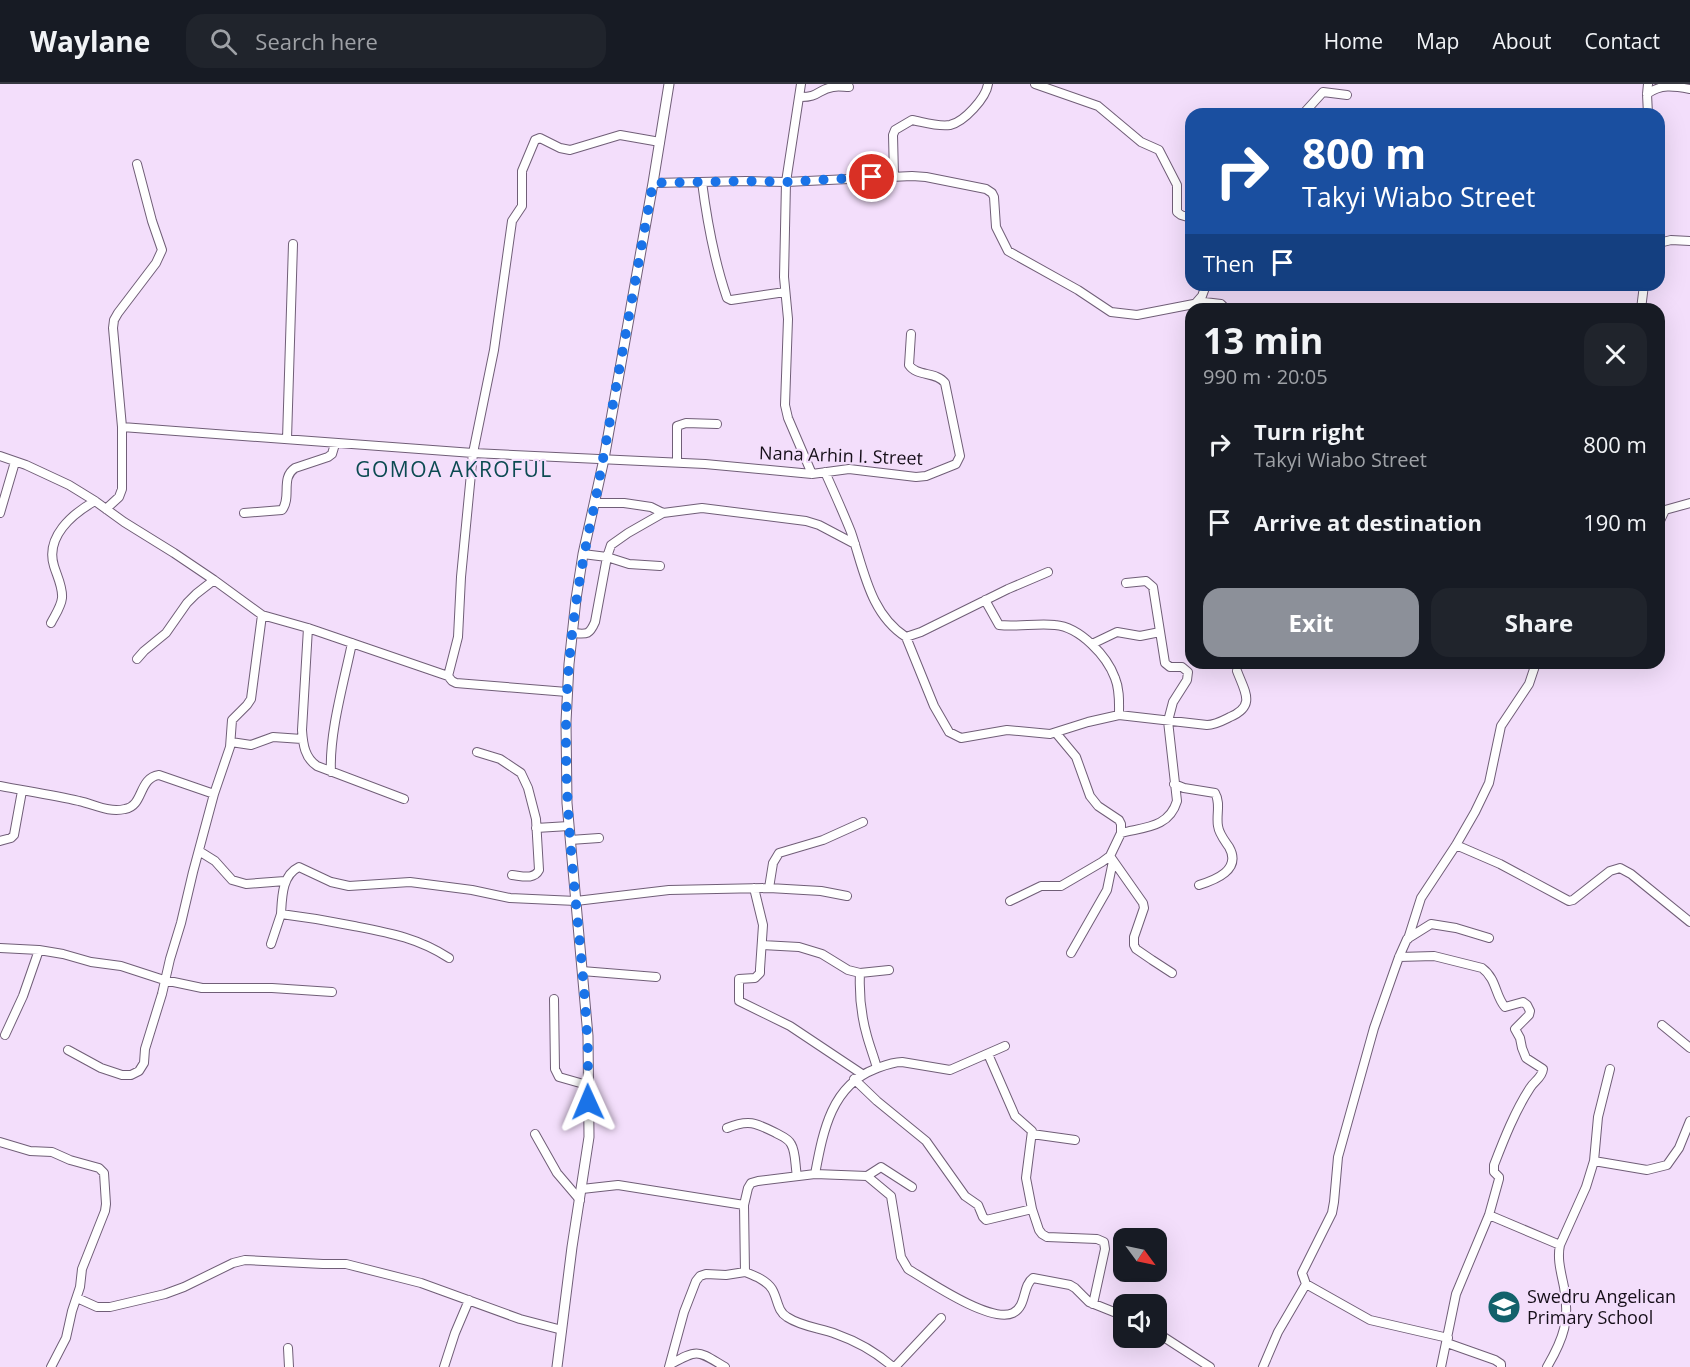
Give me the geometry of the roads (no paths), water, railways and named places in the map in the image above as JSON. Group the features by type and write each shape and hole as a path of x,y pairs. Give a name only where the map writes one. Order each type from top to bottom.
{"main road":[{"path":"557,1367 589,1137 588,1036 570,840 566,745 567,692 572,633 583,554 604,459 669,84"}],"street":[{"path":"801,84 786,182 785,292 788,319 786,412 812,474"},
{"path":"894,176 893,135 895,130 912,120 946,125 957,122 980,103 988,84"},
{"path":"1035,84 1098,106 1141,142 1159,150 1176,180 1177,212 1185,216"},
{"path":"1648,84 1648,108"},
{"path":"1647,94 1656,87 1676,86 1690,89"},
{"path":"799,97 816,95 833,87 849,87"},
{"path":"1308,108 1323,92 1347,95"},
{"path":"448,676 458,637 460,588 473,453 494,350 512,221 522,206 522,171 535,140 540,138 560,148 570,150 621,135 660,142"},
{"path":"106,509 119,497 122,489 122,427 114,320 156,263 162,250 137,164"},
{"path":"653,183 786,182 919,176 990,191 994,197 997,231 1010,253 1112,312 1137,315 1185,306"},
{"path":"702,182 713,251 727,298 731,300 785,292"},
{"path":"1665,242 1690,241"},
{"path":"287,438 293,244"},
{"name":"Nana Arhin I. Street","path":"122,427 473,453 677,462 812,474 849,469 921,477 958,462 960,456 945,383 940,378 911,368 909,365 911,334"},
{"path":"677,462 677,426 686,423 717,424"},
{"path":"244,513 282,510 286,502 287,476 290,471 328,457 332,454 335,444"},
{"path":"0,456 69,485 174,553 262,615 308,628 448,676 452,681 462,684 567,692"},
{"path":"0,513 15,462"},
{"path":"825,472 855,544 877,608 906,637 934,706 949,732 955,736 960,738 1007,730 1056,733 1119,715 1213,725 1238,714 1246,704 1247,699 1237,671"},
{"path":"51,623 62,599 60,583 51,556 52,547 72,516 95,501"},
{"path":"595,503 624,503 651,507 663,513"},
{"path":"1665,510 1690,503"},
{"path":"572,633 587,634 595,622 609,549 628,532 663,513 702,508 812,522 855,544"},
{"path":"583,554 607,557 629,564 660,566"},
{"path":"906,637 1048,572"},
{"path":"137,659 166,633 187,603 214,580"},
{"path":"1121,833 1160,823 1175,808 1177,801 1168,721 1173,702 1187,680 1188,672 1182,667 1170,667 1165,663 1154,587 1146,581 1126,584"},
{"path":"986,600 999,625 1061,626 1092,644 1115,676 1119,715"},
{"path":"68,1050 101,1068 122,1075 131,1075 140,1071 144,1063 145,1049 181,923 214,794 229,753 232,720 251,699 262,615"},
{"path":"308,628 303,739 306,753 312,762 332,772 404,799"},
{"path":"1092,644 1117,632 1140,636 1160,632"},
{"path":"332,772 330,758 333,735 352,643"},
{"path":"1501,1367 1495,1360 1448,1341 1370,1320 1306,1284 1302,1273 1332,1213 1338,1157 1374,1028 1421,898 1475,812 1489,783 1501,726 1529,684 1534,669"},
{"path":"1056,733 1076,757 1090,796 1102,810 1119,820 1122,828 1112,858 1105,893 1071,953"},
{"path":"231,742 251,745 273,737 303,739"},
{"path":"477,752 500,759 521,773 528,789 535,814 538,873 532,877 512,875"},
{"path":"0,786 81,801 100,808 125,809 132,806 146,781 152,776 159,775 214,794"},
{"path":"1174,784 1215,793 1218,801 1219,831 1231,850 1231,862 1227,871 1214,880 1198,885"},
{"path":"0,841 14,835 22,790"},
{"path":"769,888 773,863 779,853 823,840 863,822"},
{"path":"536,828 569,826"},
{"path":"570,840 599,838"},
{"path":"1456,844 1500,864 1569,901 1610,871 1620,868 1631,874 1690,922"},
{"path":"199,851 215,861 232,880 246,884 285,881"},
{"path":"1010,900 1041,886 1061,886 1112,858"},
{"path":"1112,858 1143,903 1144,908 1134,937 1136,949 1172,973"},
{"path":"271,944 281,914 285,881 299,867 331,882 349,886 410,882 472,890 510,898 576,901 669,890 754,888 821,891 848,896"},
{"path":"754,888 763,925 759,973 755,978 739,979 739,1001 790,1026 858,1077 882,1104 926,1141 965,1196 978,1205 986,1220 1032,1209"},
{"path":"281,914 318,919 411,938 449,958"},
{"path":"1407,939 1431,924 1456,928 1489,938"},
{"path":"762,945 799,947 822,954 848,970 860,973 889,970"},
{"path":"0,948 63,954 91,962 121,966 164,980 202,988 272,988 332,992"},
{"path":"5,1035 23,996 39,950"},
{"path":"1399,957 1434,956 1482,968 1489,974 1501,1003 1505,1007 1523,1002 1527,1005 1529,1015 1515,1029 1526,1058 1543,1069 1531,1086 1497,1155 1493,1168 1499,1179 1489,1215 1456,1294 1441,1367"},
{"path":"582,971 656,977"},
{"path":"860,973 859,996 867,1036 877,1068"},
{"path":"554,999 555,1068 559,1077 587,1085"},
{"path":"1662,1025 1690,1047"},
{"path":"815,1174 826,1124 842,1093 858,1077 895,1062 950,1070 1005,1046"},
{"path":"988,1054 1016,1116 1030,1129 1032,1134 1025,1173 1039,1230 1045,1236 1097,1239 1104,1242 1105,1249 1093,1304"},
{"path":"1547,1367 1560,1346 1565,1330 1564,1290 1558,1254 1586,1187 1594,1161 1598,1117 1610,1069"},
{"path":"1594,1161 1647,1170 1667,1165 1678,1148 1690,1121"},
{"path":"728,1128 740,1123 757,1123 784,1137 790,1142 794,1151 797,1176"},
{"path":"536,1134 557,1173 580,1200"},
{"path":"1032,1134 1075,1140"},
{"path":"0,1142 30,1151 52,1152 102,1170 105,1211 82,1269 66,1338 51,1367"},
{"path":"867,1176 881,1167 912,1187"},
{"path":"745,1272 744,1205 751,1183 815,1174 867,1176 890,1193 901,1257 908,1269 955,1298 999,1315 1013,1314 1021,1306 1028,1283 1033,1278 1070,1285 1093,1304 1113,1312"},
{"path":"582,1189 618,1185 744,1205"},
{"path":"1489,1215 1560,1245"},
{"path":"77,1298 97,1307 110,1307 165,1294 233,1263 245,1260 346,1264 421,1283 520,1319 562,1330"},
{"path":"670,1365 684,1312 696,1281 700,1276 706,1274 726,1275 745,1272 765,1281 773,1290 781,1312 787,1317 837,1334 866,1348 894,1367 941,1318"},
{"path":"1263,1367 1278,1332 1306,1284"},
{"path":"444,1367 469,1300"},
{"path":"1167,1339 1210,1367"},
{"path":"288,1348 289,1367"},
{"path":"670,1365 688,1354 695,1353 703,1354 725,1367"}],"place":[{"name":"Swedru Angelican Primary School","path":"1504,1307"}],"district":[{"name":"GOMOA AKROFUL","path":"454,470"}]}
